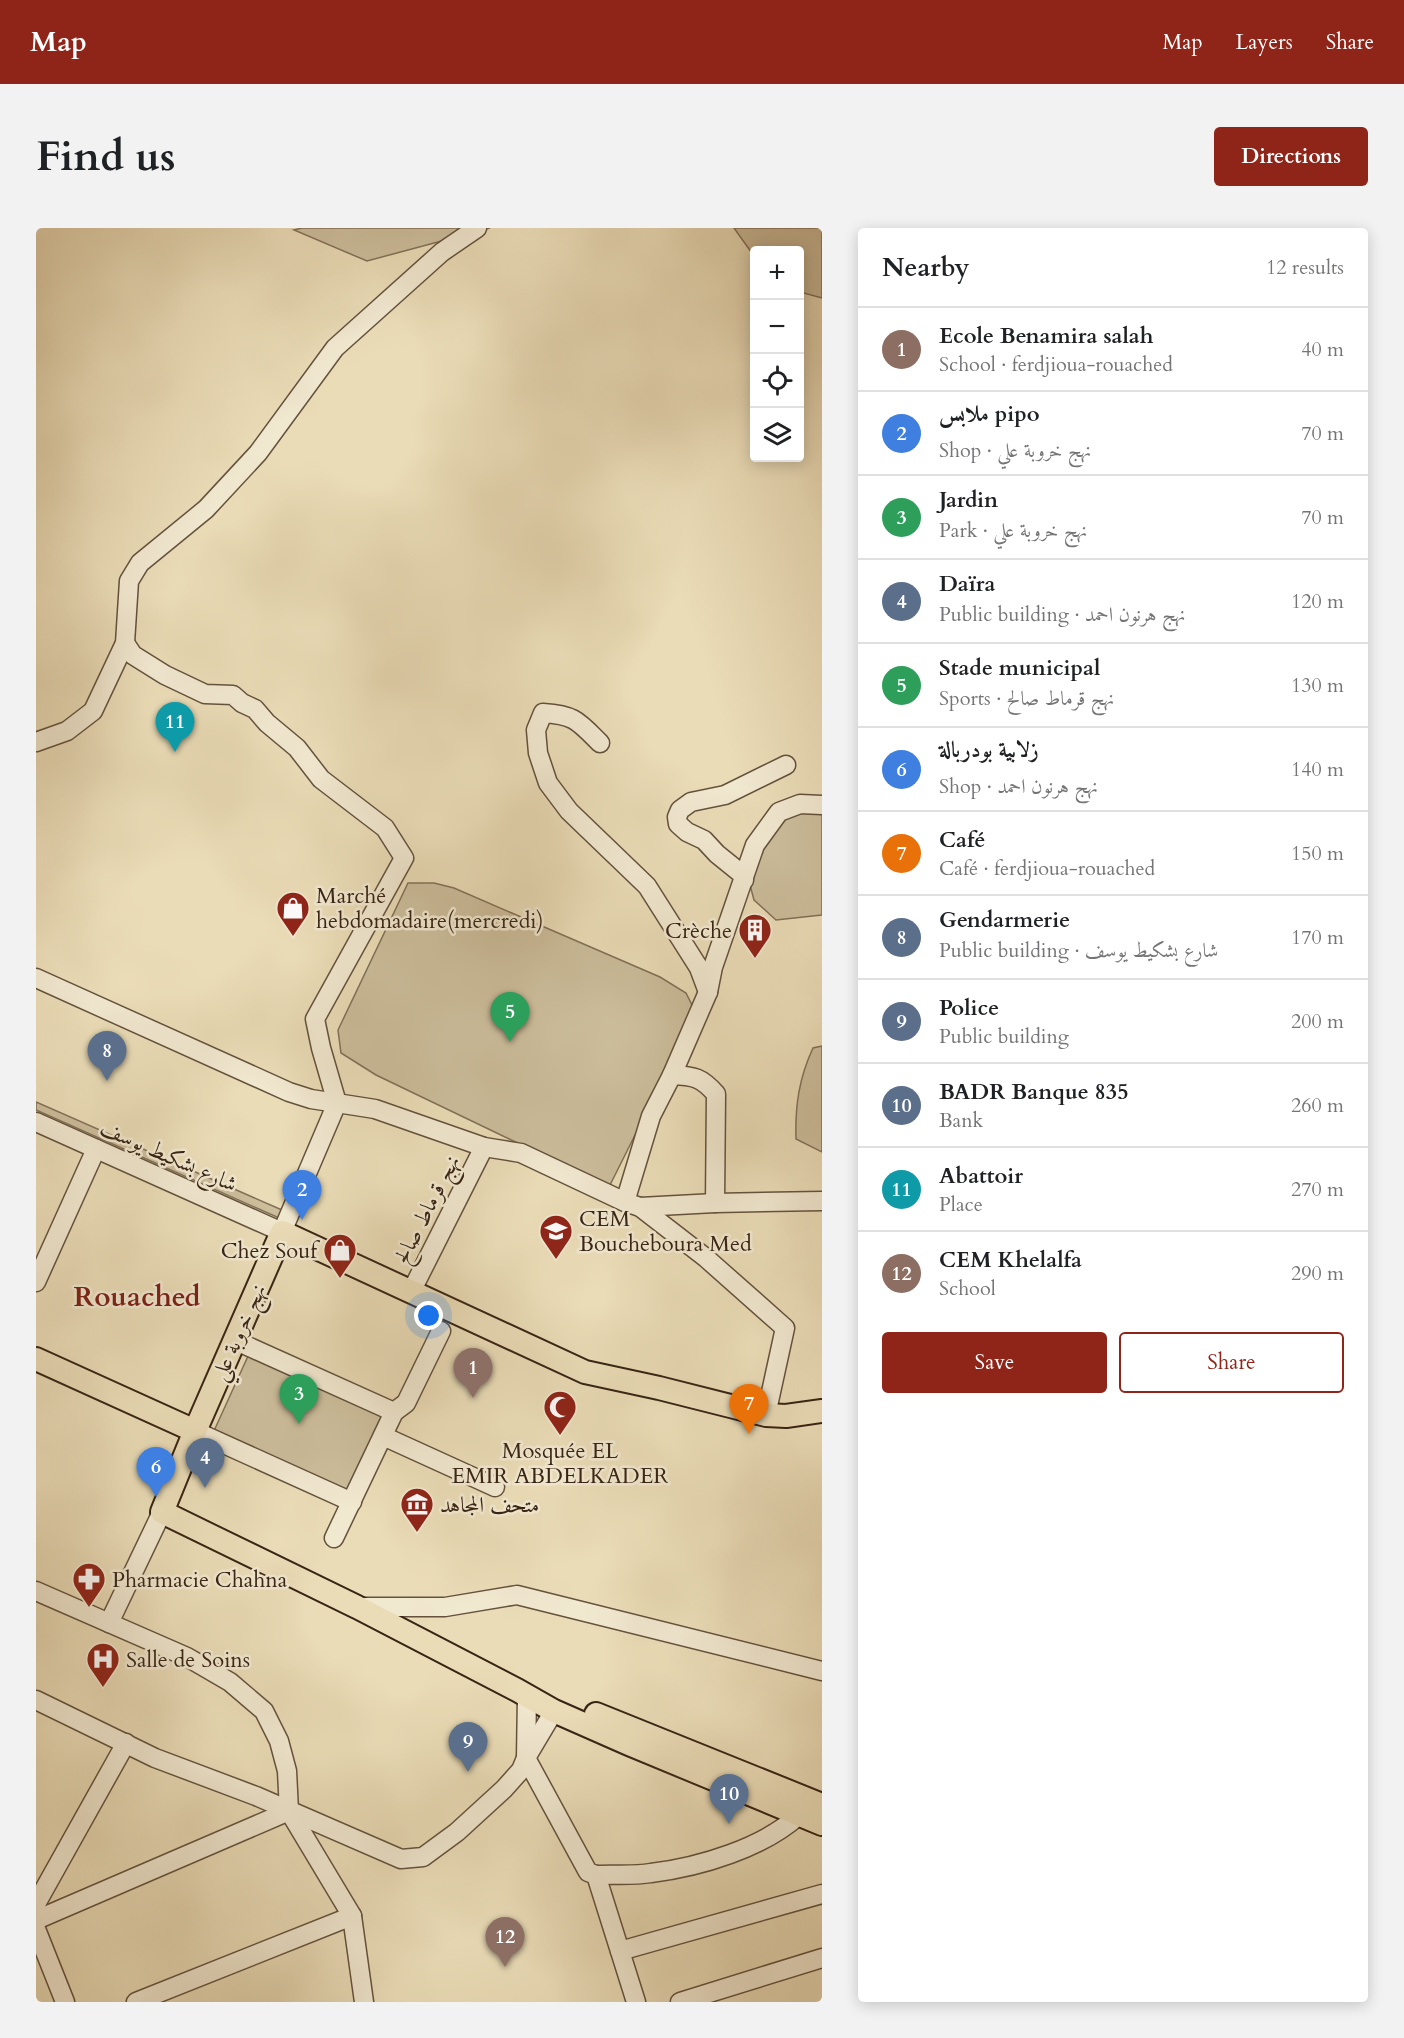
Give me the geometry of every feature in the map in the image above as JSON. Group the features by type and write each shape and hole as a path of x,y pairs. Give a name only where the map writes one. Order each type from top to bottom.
{"main road":[{"path":"282,1232 585,1372 766,1415 786,1416 822,1412"},
{"name":"نهج خروبة علي","path":"159,1521 195,1431 282,1232"},
{"path":"36,1359 195,1431"},
{"path":"159,1521 357,1607 522,1692 554,1711 822,1824"},
{"path":"522,1692 576,1706 822,1805"}],"street":[{"path":"36,742 68,731 93,711 125,643 129,581 140,563 206,509 258,453 335,348 442,252 477,228"},
{"path":"125,643 133,654 165,675 206,694 233,695 242,703 255,709 267,723 297,748 321,778 385,828 404,858 315,1019 337,1103 282,1232"},
{"path":"600,743 578,721 564,714 543,713 536,730 538,753 548,783 569,811 647,886 699,968 708,992"},
{"path":"744,880 743,875 704,840 687,832 678,824 677,818 680,810 691,802 725,795 786,765"},
{"path":"633,1204 651,1116 672,1075 708,992 713,967 755,845 779,812 800,804 822,805"},
{"path":"36,978 290,1092 310,1099 375,1109 484,1147 521,1153 633,1204 706,1258 785,1328 766,1415"},
{"path":"672,1075 691,1076 705,1082 716,1094 715,1203"},
{"name":"شارع بشكيط يوسف","path":"36,1122 282,1232"},
{"name":"نهج قرماط صالح","path":"411,1292 484,1147"},
{"path":"36,1282 96,1149"},
{"path":"633,1204 822,1201"},
{"path":"334,1538 394,1412 406,1404 441,1331"},
{"path":"234,1340 394,1412"},
{"path":"195,1431 352,1502"},
{"path":"383,1436 495,1487"},
{"path":"109,1623 159,1521"},
{"path":"36,1591 187,1657 230,1682 264,1711 279,1741 287,1771 290,1811 352,1916 364,2002"},
{"path":"357,1607 445,1607 517,1595 822,1671"},
{"path":"522,1692 526,1758 588,1872 596,1875 650,1874 686,1867 754,1846 778,1833 800,1815"},
{"path":"36,1700 155,1758 290,1811 401,1859 423,1857 457,1832 504,1789 521,1770 554,1711"},
{"path":"36,1904 126,1743"},
{"path":"36,1920 290,1811"},
{"path":"596,1875 636,2002"},
{"path":"620,1951 822,1894"},
{"path":"136,2002 352,1916"},
{"path":"36,1929 65,2002"},
{"path":"680,2002 822,1958"}],"shaded area":[{"path":"302,228 490,228 367,261 294,230"},
{"path":"734,228 822,228 822,298 804,293 804,246 750,246 750,250"},
{"path":"822,805 822,915 776,920 754,900 746,870 770,824"},
{"path":"408,883 434,883 454,888 660,977 686,993 693,1007 674,1057 609,1187 376,1075 341,1053 338,1030"},
{"path":"822,1046 822,1152 796,1139 796,1127 797,1104 804,1070 813,1048"},
{"path":"36,1102 282,1210 279,1218 36,1110"},
{"path":"249,1354 386,1414 351,1494 213,1433"}],"place":[{"name":"Abattoir","path":"175,752"},
{"name":"Marché hebdomadaire(mercredi)","path":"293,937"},
{"name":"Crèche","path":"755,959"},
{"name":"Stade municipal","path":"510,1042"},
{"name":"Gendarmerie","path":"107,1081"},
{"name":"ملابس pipo","path":"302,1220"},
{"name":"CEM Boucheboura Med","path":"556,1260"},
{"name":"Chez Souf","path":"340,1279"},
{"name":"Ecole Benamira salah","path":"473,1398"},
{"name":"Jardin","path":"299,1424"},
{"name":"Café","path":"749,1434"},
{"name":"Mosquée EL EMIR ABDELKADER","path":"560,1436"},
{"name":"Daïra","path":"205,1488"},
{"name":"زلابية بودربالة","path":"156,1497"},
{"name":"متحف المجاهد","path":"417,1533"},
{"name":"Pharmacie Chahna","path":"89,1608"},
{"name":"Salle de Soins","path":"103,1688"},
{"name":"Police","path":"468,1772"},
{"name":"BADR Banque 835","path":"729,1824"},
{"name":"CEM Khelalfa","path":"505,1967"}],"district":[{"name":"Rouached","path":"137,1296"}]}
